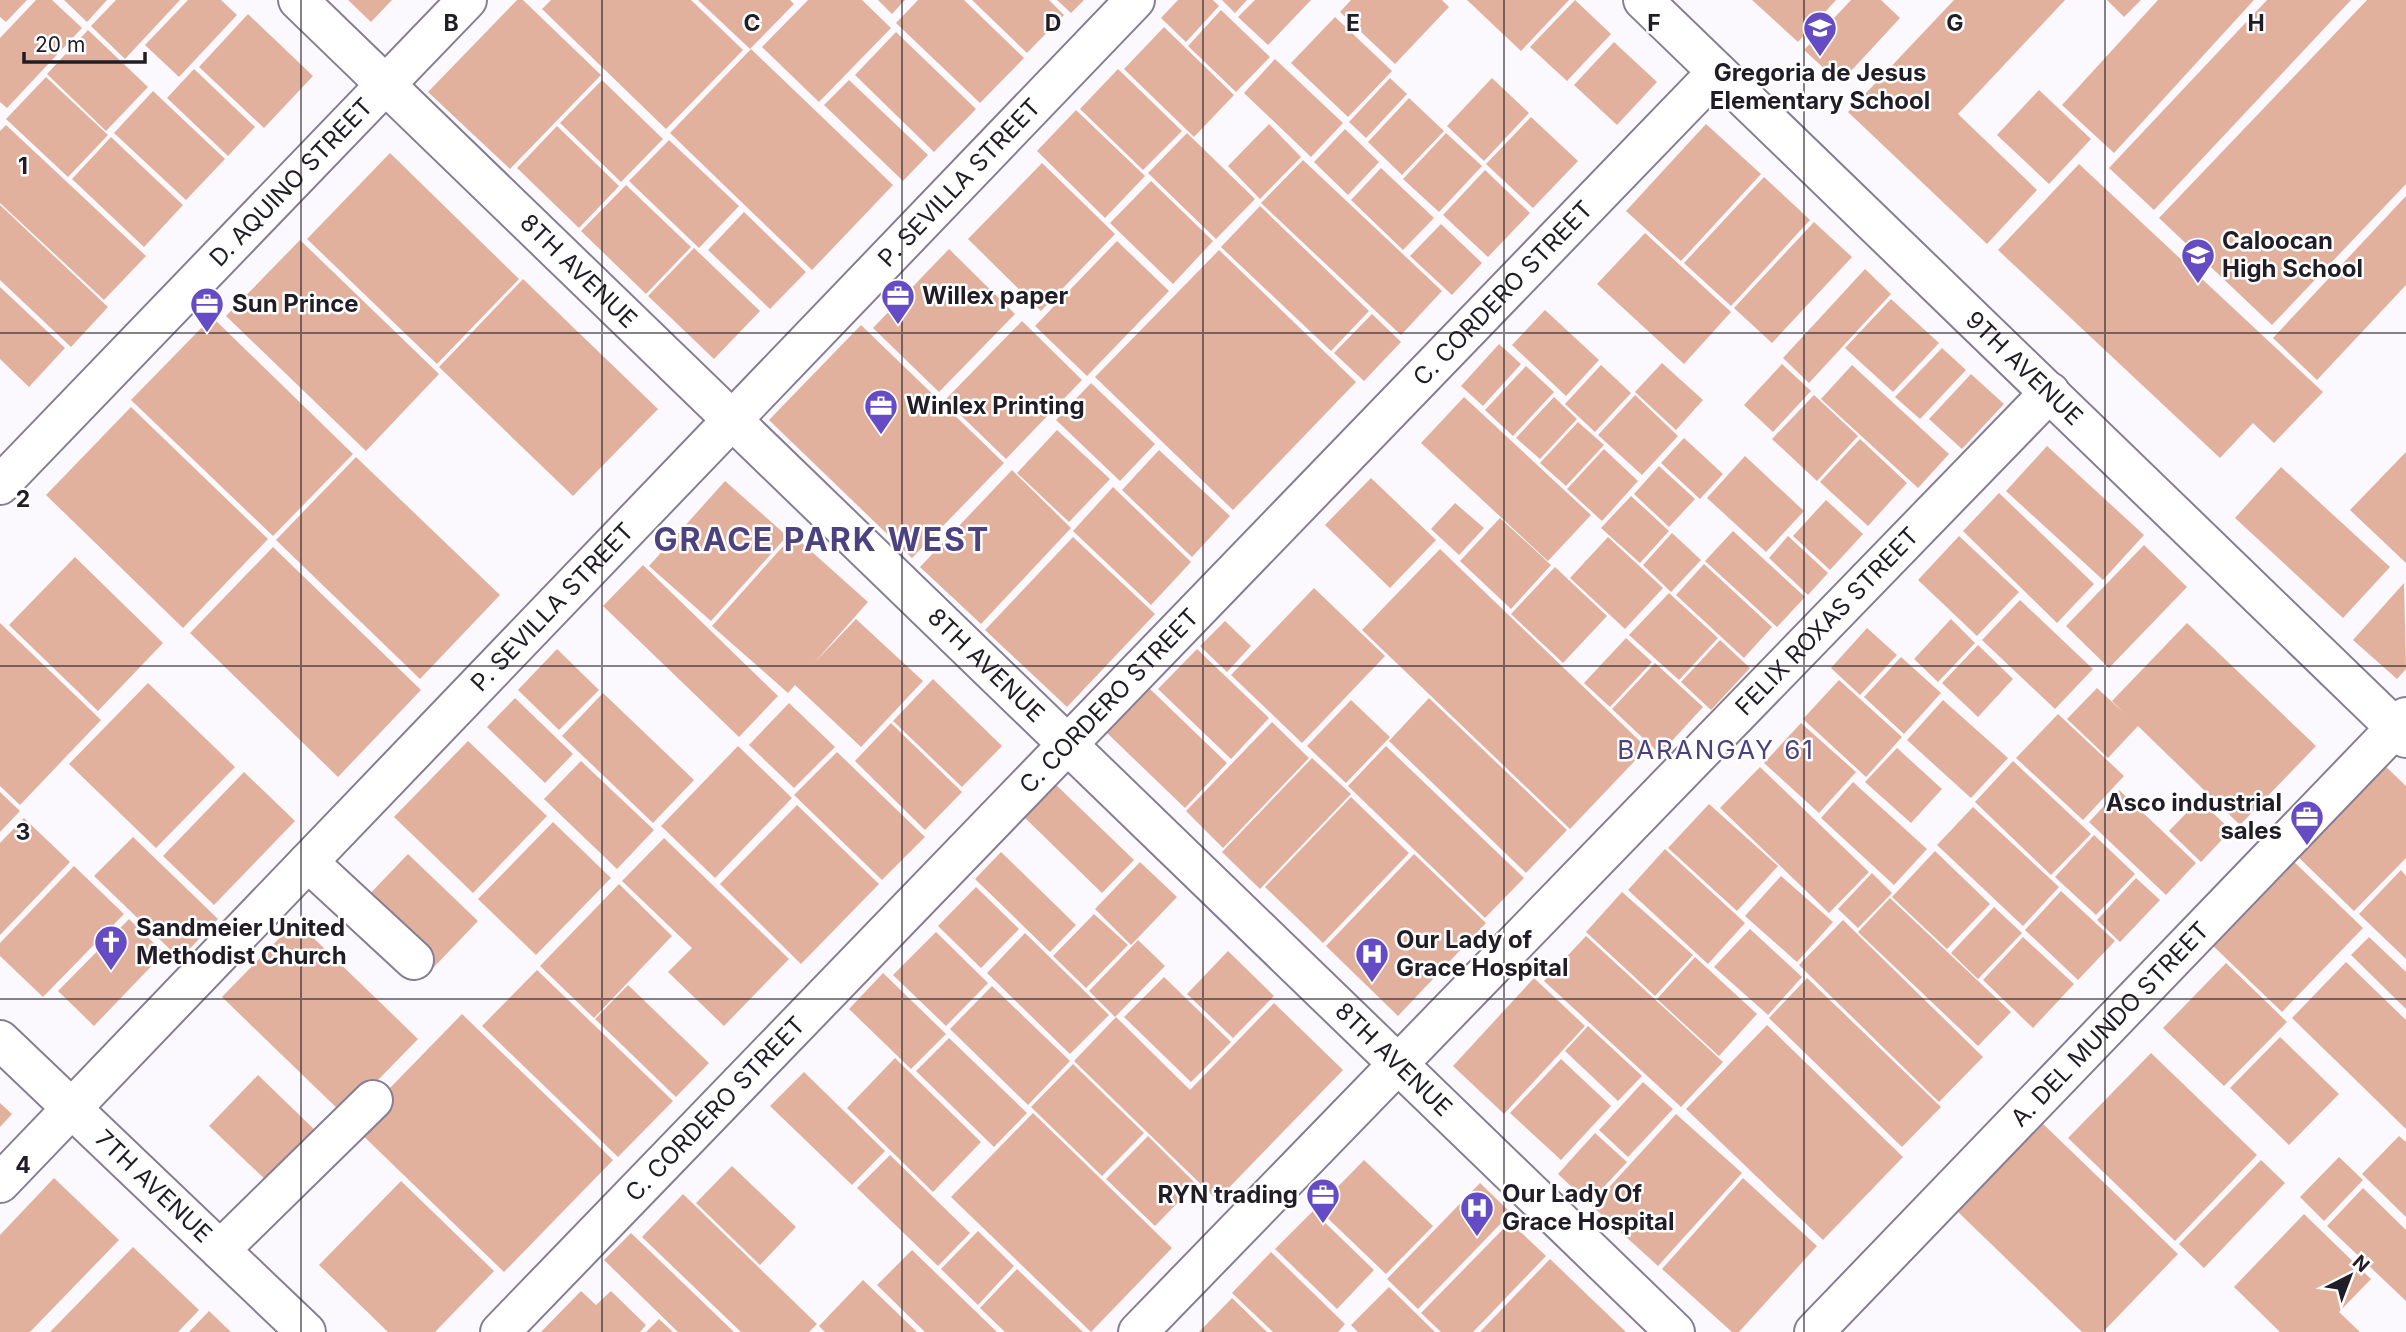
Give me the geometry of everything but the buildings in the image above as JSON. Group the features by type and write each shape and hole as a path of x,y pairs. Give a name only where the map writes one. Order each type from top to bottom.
{"street":[{"name":"8TH AVENUE","path":"298,0 1675,1332"},
{"name":"D. AQUINO STREET","path":"0,485 384,83 467,0"},
{"name":"P. SEVILLA STREET","path":"0,1183 1135,0"},
{"name":"9TH AVENUE","path":"1643,0 2050,393 2403,728"},
{"name":"C. CORDERO STREET","path":"500,1332 1717,72"},
{"name":"FELIX ROXAS STREET","path":"1138,1332 2050,393"},
{"name":"A. DEL MUNDO STREET","path":"1814,1332 2403,728"},
{"path":"308,862 414,960"},
{"name":"7TH AVENUE","path":"0,1040 306,1332"},
{"path":"220,1250 373,1100"}],"place":[{"name":"Gregoria de Jesus Elementary School","path":"1820,58"},
{"name":"Caloocan High School","path":"2198,285"},
{"name":"Willex paper","path":"898,326"},
{"name":"Sun Prince","path":"207,334"},
{"name":"Winlex Printing","path":"881,436"},
{"name":"Asco industrial sales","path":"2307,847"},
{"name":"Sandmeier United Methodist Church","path":"111,972"},
{"name":"Our Lady of Grace Hospital","path":"1372,984"},
{"name":"RYN trading","path":"1323,1225"},
{"name":"Our Lady Of Grace Hospital","path":"1477,1238"}],"district":[{"name":"GRACE PARK WEST","path":"822,540"},
{"name":"BARANGAY 61","path":"1716,750"}]}
